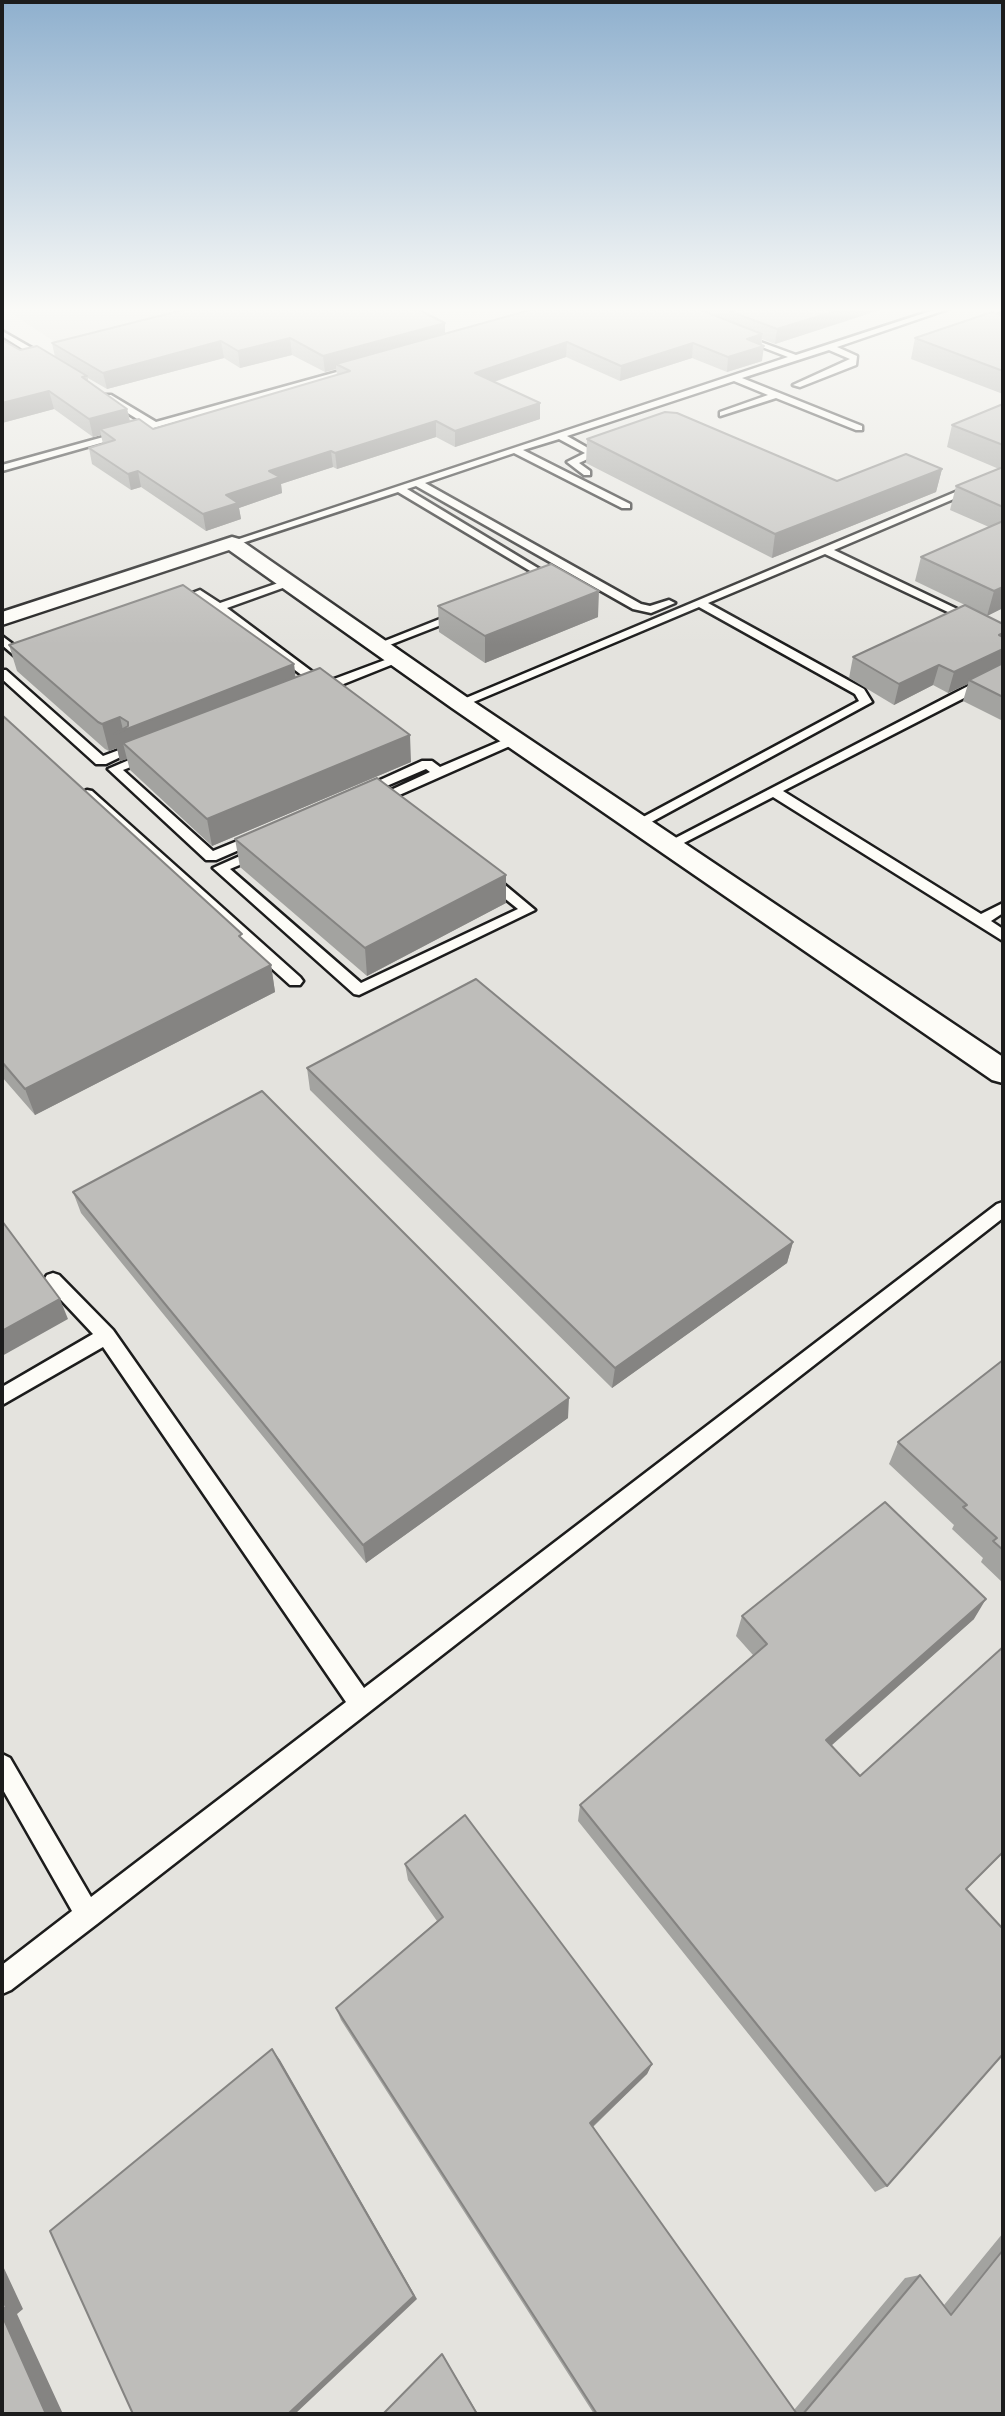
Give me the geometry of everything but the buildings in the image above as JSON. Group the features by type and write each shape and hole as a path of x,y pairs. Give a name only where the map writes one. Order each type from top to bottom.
{"street":[{"path":"2,619 232,543 460,703 1003,1072"}],"lane":[{"path":"146,420 156,426"},
{"path":"2,468 178,420"},
{"path":"232,543 609,420"},
{"path":"838,420 859,428"},
{"path":"593,425 603,430"},
{"path":"559,435 590,452 591,454 572,462 587,473"},
{"path":"515,450 626,506"},
{"path":"460,703 1003,475"},
{"path":"417,482 644,610 651,610 743,572"},
{"path":"399,488 548,581"},
{"path":"824,549 1003,635"},
{"path":"219,607 287,583"},
{"path":"161,607 200,593 315,688 467,611"},
{"path":"639,823 866,702 860,692 699,602"},
{"path":"2,639 20,655"},
{"path":"2,661 46,646"},
{"path":"2,673 102,761 157,746 114,769 211,857 273,830"},
{"path":"670,844 1003,673"},
{"path":"428,764 388,801 353,803 428,764 515,739"},
{"path":"72,780 295,981"},
{"path":"775,792 1003,936"},
{"path":"270,846 220,868 359,990 528,910 476,869"},
{"path":"981,921 1003,907"},
{"path":"2,1981 1003,1209"},
{"path":"53,1280 106,1336 361,1704"},
{"path":"2,1397 106,1336"},
{"path":"2,1766 88,1914"}],"shaded area":[{"path":"2,420 1003,420 1003,2414 2,2414"}]}
